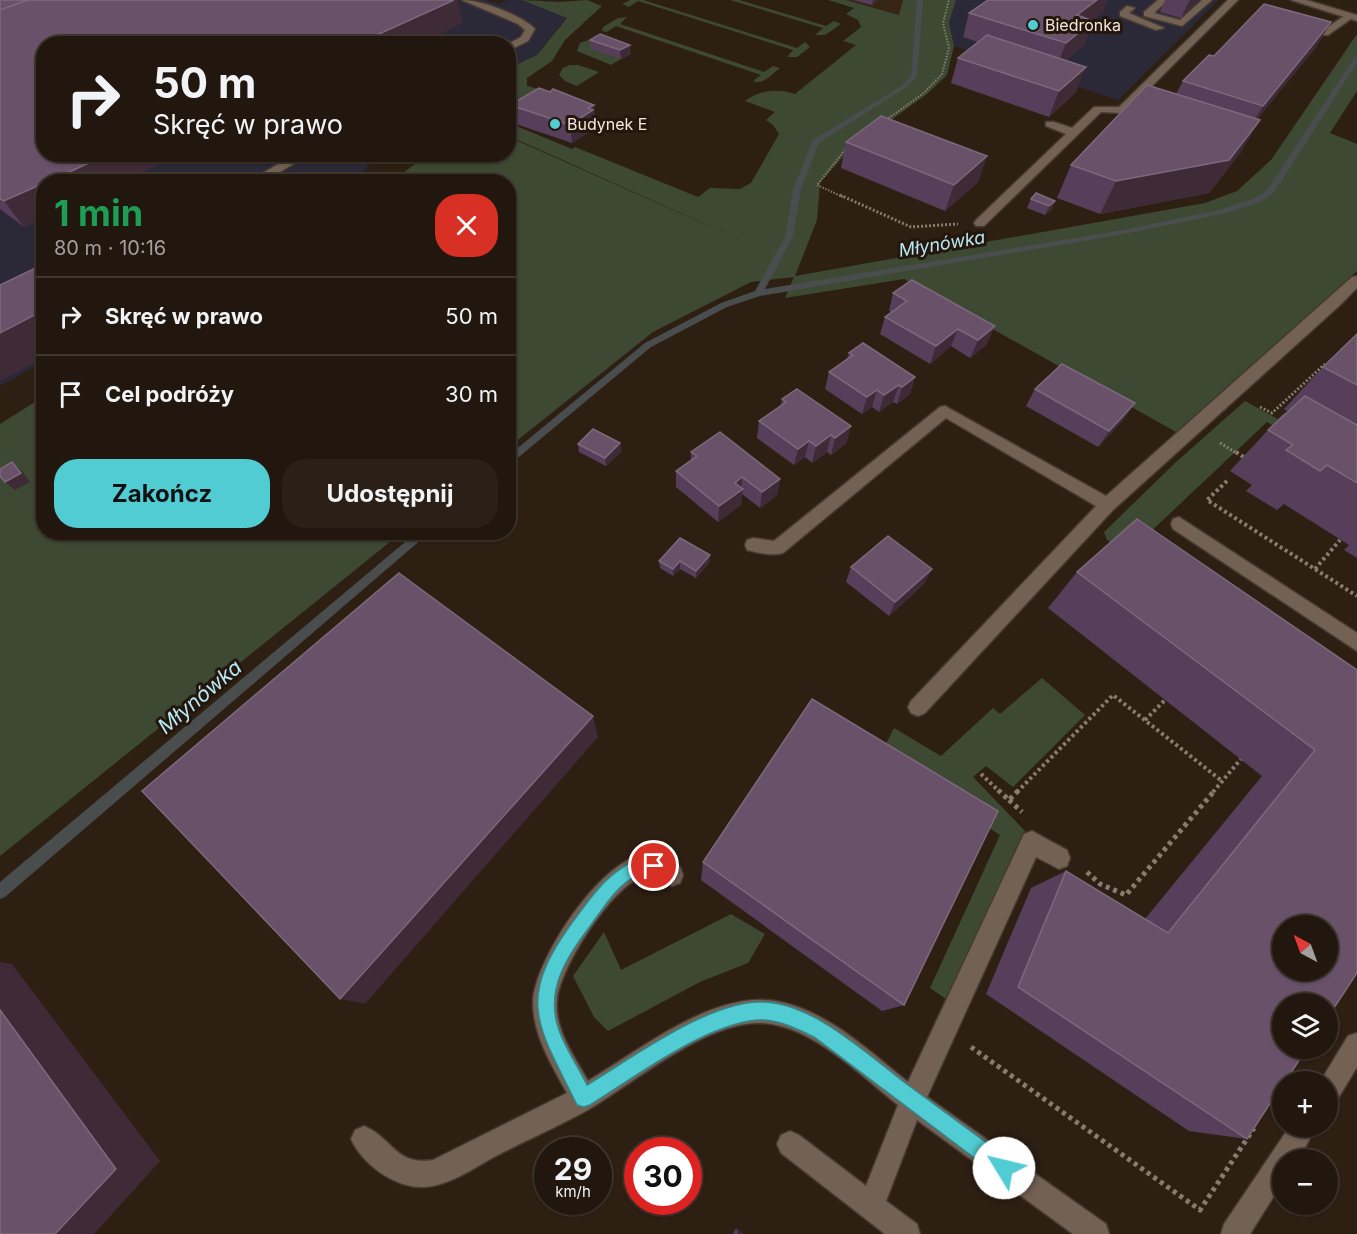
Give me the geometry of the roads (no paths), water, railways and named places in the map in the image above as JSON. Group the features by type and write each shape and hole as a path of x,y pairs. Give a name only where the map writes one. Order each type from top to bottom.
{"street":[{"path":"466,0 521,21 530,29 525,39 516,44"},
{"path":"1163,0 1147,14 1182,23 1207,0"},
{"path":"1122,110 1233,0"},
{"path":"1296,0 1354,17"},
{"path":"1130,8 1122,14 1142,23 1194,38"},
{"path":"1325,33 1354,17"},
{"path":"980,223 1098,109 1122,110 1155,120"},
{"path":"1050,124 1074,133"},
{"path":"268,174 290,162"},
{"path":"918,707 1107,505 1355,286"},
{"path":"753,544 777,548 945,411 1107,505"},
{"path":"1179,524 1357,643"},
{"path":"871,1206 912,1101 1032,842 1059,858"},
{"path":"584,1098 549,1029 545,1000 550,977 562,951 608,889 624,874 640,867 654,866 672,875"},
{"path":"364,1139 393,1168 418,1174 444,1169 584,1098 687,1035 723,1018 759,1011 789,1016 821,1031 912,1101 1096,1234"},
{"path":"1338,1075 1357,1046"},
{"path":"790,1144 907,1234"},
{"path":"1234,1234 1272,1177"}],"waterway":[{"path":"758,293 789,237 797,189 816,142 903,87 914,76 920,0"},
{"name":"Młynówka","path":"758,293 1124,232 1220,212 1256,201 1270,192 1357,58"},
{"name":"Młynówka","path":"516,455 648,345 724,305 758,293"},
{"name":"Młynówka","path":"0,892 416,540"}],"place":[{"name":"Biedronka","path":"1033,25"},
{"name":"Budynek E","path":"555,124"}]}
